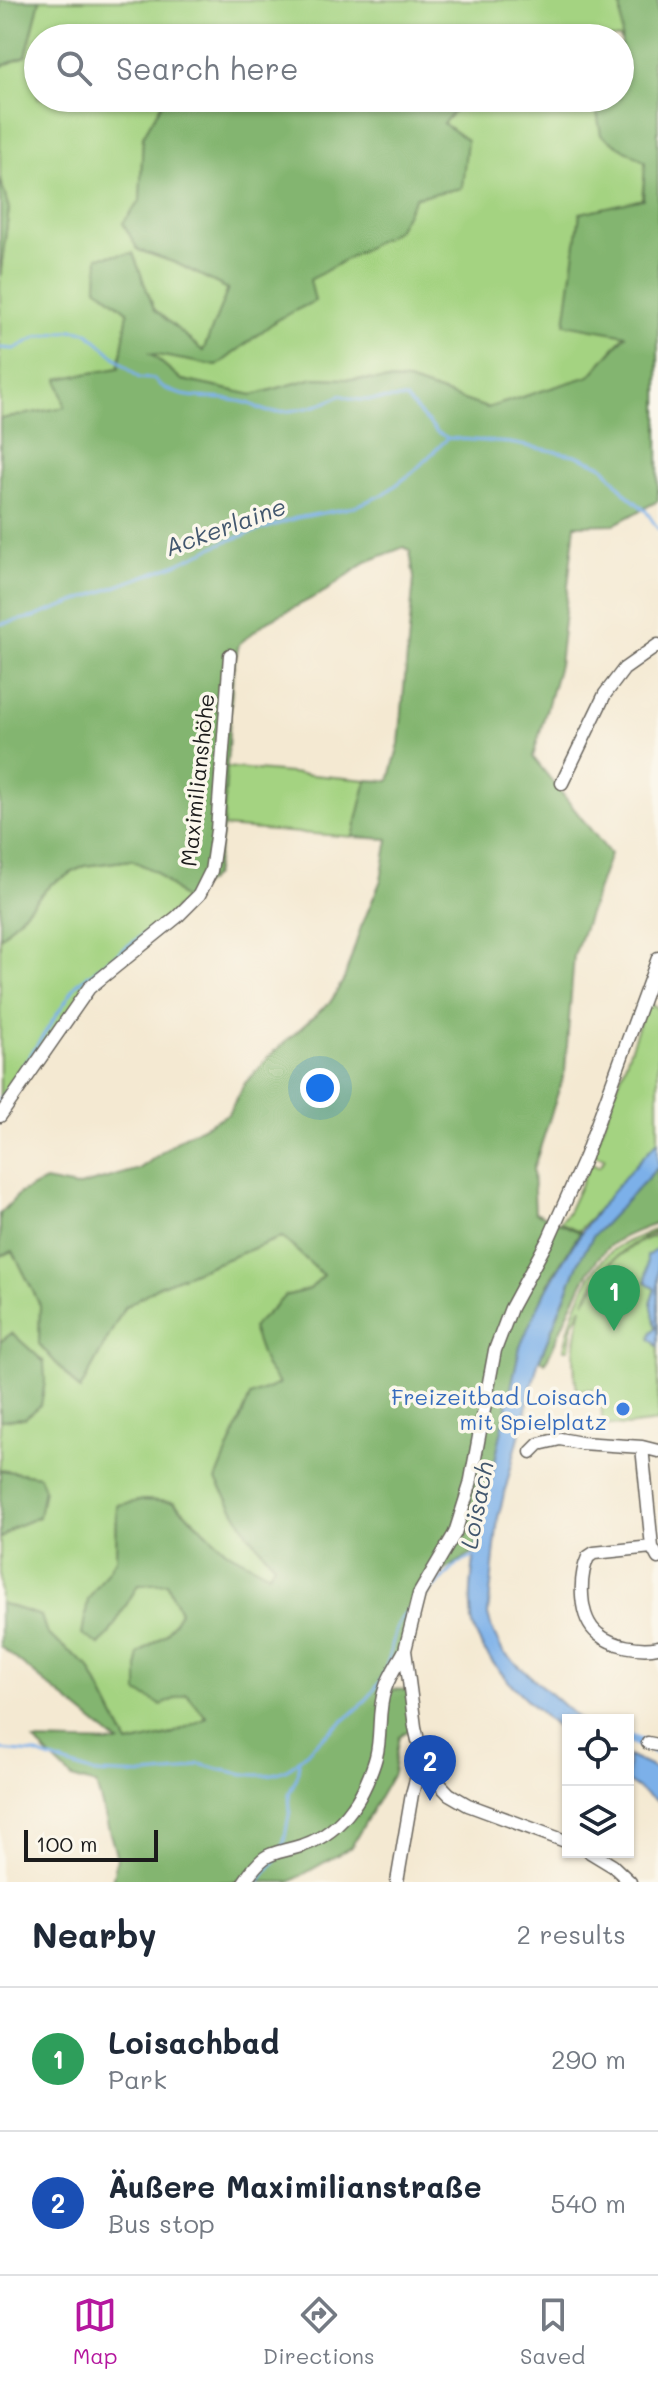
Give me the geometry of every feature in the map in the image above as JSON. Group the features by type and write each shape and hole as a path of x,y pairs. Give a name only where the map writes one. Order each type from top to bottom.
{"street":[{"path":"562,783 614,681 624,669 658,645"},
{"name":"Maximilianshöhe","path":"0,1116 89,988 177,917 199,895 211,871 230,655"},
{"path":"244,1882 255,1865 282,1849 304,1845 331,1831 355,1806 376,1756 385,1689 405,1650 419,1594 459,1521 470,1485 500,1336 571,1188 604,1109 658,958"},
{"path":"531,1452 539,1444 560,1439 658,1451"},
{"path":"642,1447 655,1553 594,1553 588,1557 581,1576 586,1614 598,1635 625,1646 655,1650"},
{"path":"405,1650 422,1758 431,1775 449,1794 468,1805 562,1840"},
{"path":"385,1689 409,1690"},
{"path":"397,1882 412,1794 422,1758"},
{"path":"600,1858 630,1882"}],"green space":[{"path":"0,0 40,0 34,24 24,24 24,57 0,67"},
{"path":"40,0 620,0 623,24 34,24"},
{"path":"620,0 658,0 658,34 652,65 658,90 658,501 615,524 575,525 559,665 533,757 610,854 574,956 565,1071 533,1170 535,1212 580,1232 551,1278 520,1347 475,1552 427,1581 386,1689 409,1690 415,1727 399,1736 393,1774 351,1847 290,1882 112,1882 117,1858 96,1785 72,1778 34,1741 119,1743 0,1646 0,1603 41,1616 47,1634 89,1667 128,1744 169,1735 207,1718 187,1694 161,1705 138,1692 138,1654 166,1634 180,1612 167,1583 138,1585 99,1645 82,1634 88,1600 116,1559 117,1505 144,1500 173,1502 228,1552 269,1574 274,1564 249,1535 216,1480 250,1396 279,1384 265,1365 252,1328 285,1296 310,1289 323,1275 282,1237 159,1286 124,1308 80,1390 39,1344 40,1305 13,1251 0,1256 0,1214 20,1193 45,1181 76,1187 139,1169 183,1137 228,1114 245,1083 331,1001 344,979 381,880 388,839 353,837 367,780 389,781 399,744 414,578 410,551 404,547 366,562 326,591 266,622 239,644 233,669 223,827 214,876 185,900 156,872 132,860 84,866 51,884 0,938 0,419 65,407 58,379 119,368 128,312 97,287 98,257 133,253 154,309 203,351 228,289 176,263 138,250 123,223 140,201 143,136 157,112 454,112 443,123 467,140 462,188 416,197 397,230 310,280 315,301 278,319 217,366 151,354 182,380 253,395 314,378 408,381 487,408 590,376 626,335 565,324 580,213 643,199 645,162 601,135 597,112 634,112 634,24 621,24"},
{"path":"24,57 24,112 157,112 143,136 138,250 176,263 228,289 203,352 154,309 133,253 97,287 128,312 119,368 58,379 66,407 0,419 0,277 9,209 0,178 0,67"},
{"path":"453,112 598,112 602,135 646,162 626,334 590,376 487,408 408,381 314,378 253,395 182,380 150,353 217,366 278,319 314,301 309,280 397,230 415,197 462,188 443,123"},
{"path":"0,178 9,209 0,277"},
{"path":"225,767 367,780 353,837 223,827"},
{"path":"132,860 156,872 185,900 93,980 0,1110 0,938 51,884 84,866"},
{"path":"647,1002 658,1008 658,1141 579,1231 560,1222 568,1212 591,1162 599,1167 605,1158 593,1155"},
{"path":"658,1167 658,1223 623,1237 602,1254 583,1283 545,1363 540,1359 580,1259 593,1236"},
{"path":"658,1228 658,1231 634,1244 623,1251 605,1268 584,1302 614,1260 637,1243 658,1234 658,1248 647,1257 655,1288 651,1301 657,1328 658,1422 606,1425 602,1418 601,1389 577,1390 575,1347 582,1307 572,1326 569,1349 564,1349 567,1336 587,1282 603,1259 618,1247"},
{"path":"282,1237 324,1276 310,1289 285,1296 265,1365 280,1384 249,1535 274,1564 268,1575 228,1552 174,1502 144,1500 117,1505 116,1559 88,1600 99,1645 138,1585 167,1583 180,1612 166,1634 139,1654 187,1694 207,1718 169,1735 128,1744 89,1667 47,1634 41,1616 0,1603 0,1539 14,1527 39,1517 39,1476 0,1470 0,1420 25,1418 41,1405 45,1381 43,1361 12,1333 0,1342 0,1256 13,1251 40,1305 39,1344 80,1390 124,1308 159,1286"},
{"path":"12,1333 44,1362 45,1381 41,1405 25,1418 0,1420 0,1342"},
{"path":"0,1470 39,1476 44,1489 39,1517 14,1527 0,1539"}],"water":[{"path":"658,1141 658,1167 593,1236 580,1259 538,1363 498,1518 488,1615 503,1652 573,1714 562,1714 562,1732 511,1684 485,1652 472,1620 472,1577 520,1347 562,1262 615,1188"},
{"path":"658,1248 658,1346 650,1339 656,1328 651,1301 655,1289 646,1282 647,1256"},
{"path":"634,1759 658,1770 658,1802 634,1786"}],"waterway":[{"path":"0,348 14,349 37,337 73,330 87,332 139,378 153,379 163,387 185,395 235,400 270,412 307,408 341,395 365,400 406,399 437,432 448,438 510,443 575,455 603,466 626,494 646,511 658,529"},
{"name":"Ackerlaine","path":"0,624 34,617 174,565 227,541 296,518 354,507 384,494 412,473 448,438"},
{"path":"0,1101 77,984 149,930"},
{"name":"Loisach","path":"422,1599 458,1564 478,1555"},
{"path":"0,1750 34,1753 93,1773 146,1775 180,1772 200,1764 247,1774 281,1772 295,1764 373,1692 385,1671 399,1622 410,1609"},
{"path":"634,1741 658,1751"},
{"path":"283,1847 290,1810 289,1794 299,1763"},
{"path":"258,1882 278,1857"}],"place":[{"name":"Loisachbad","path":"614,1331"},
{"name":"Freizeitbad Loisach mit Spielplatz","path":"623,1409"},
{"name":"Äußere Maximilianstraße","path":"430,1801"}]}
